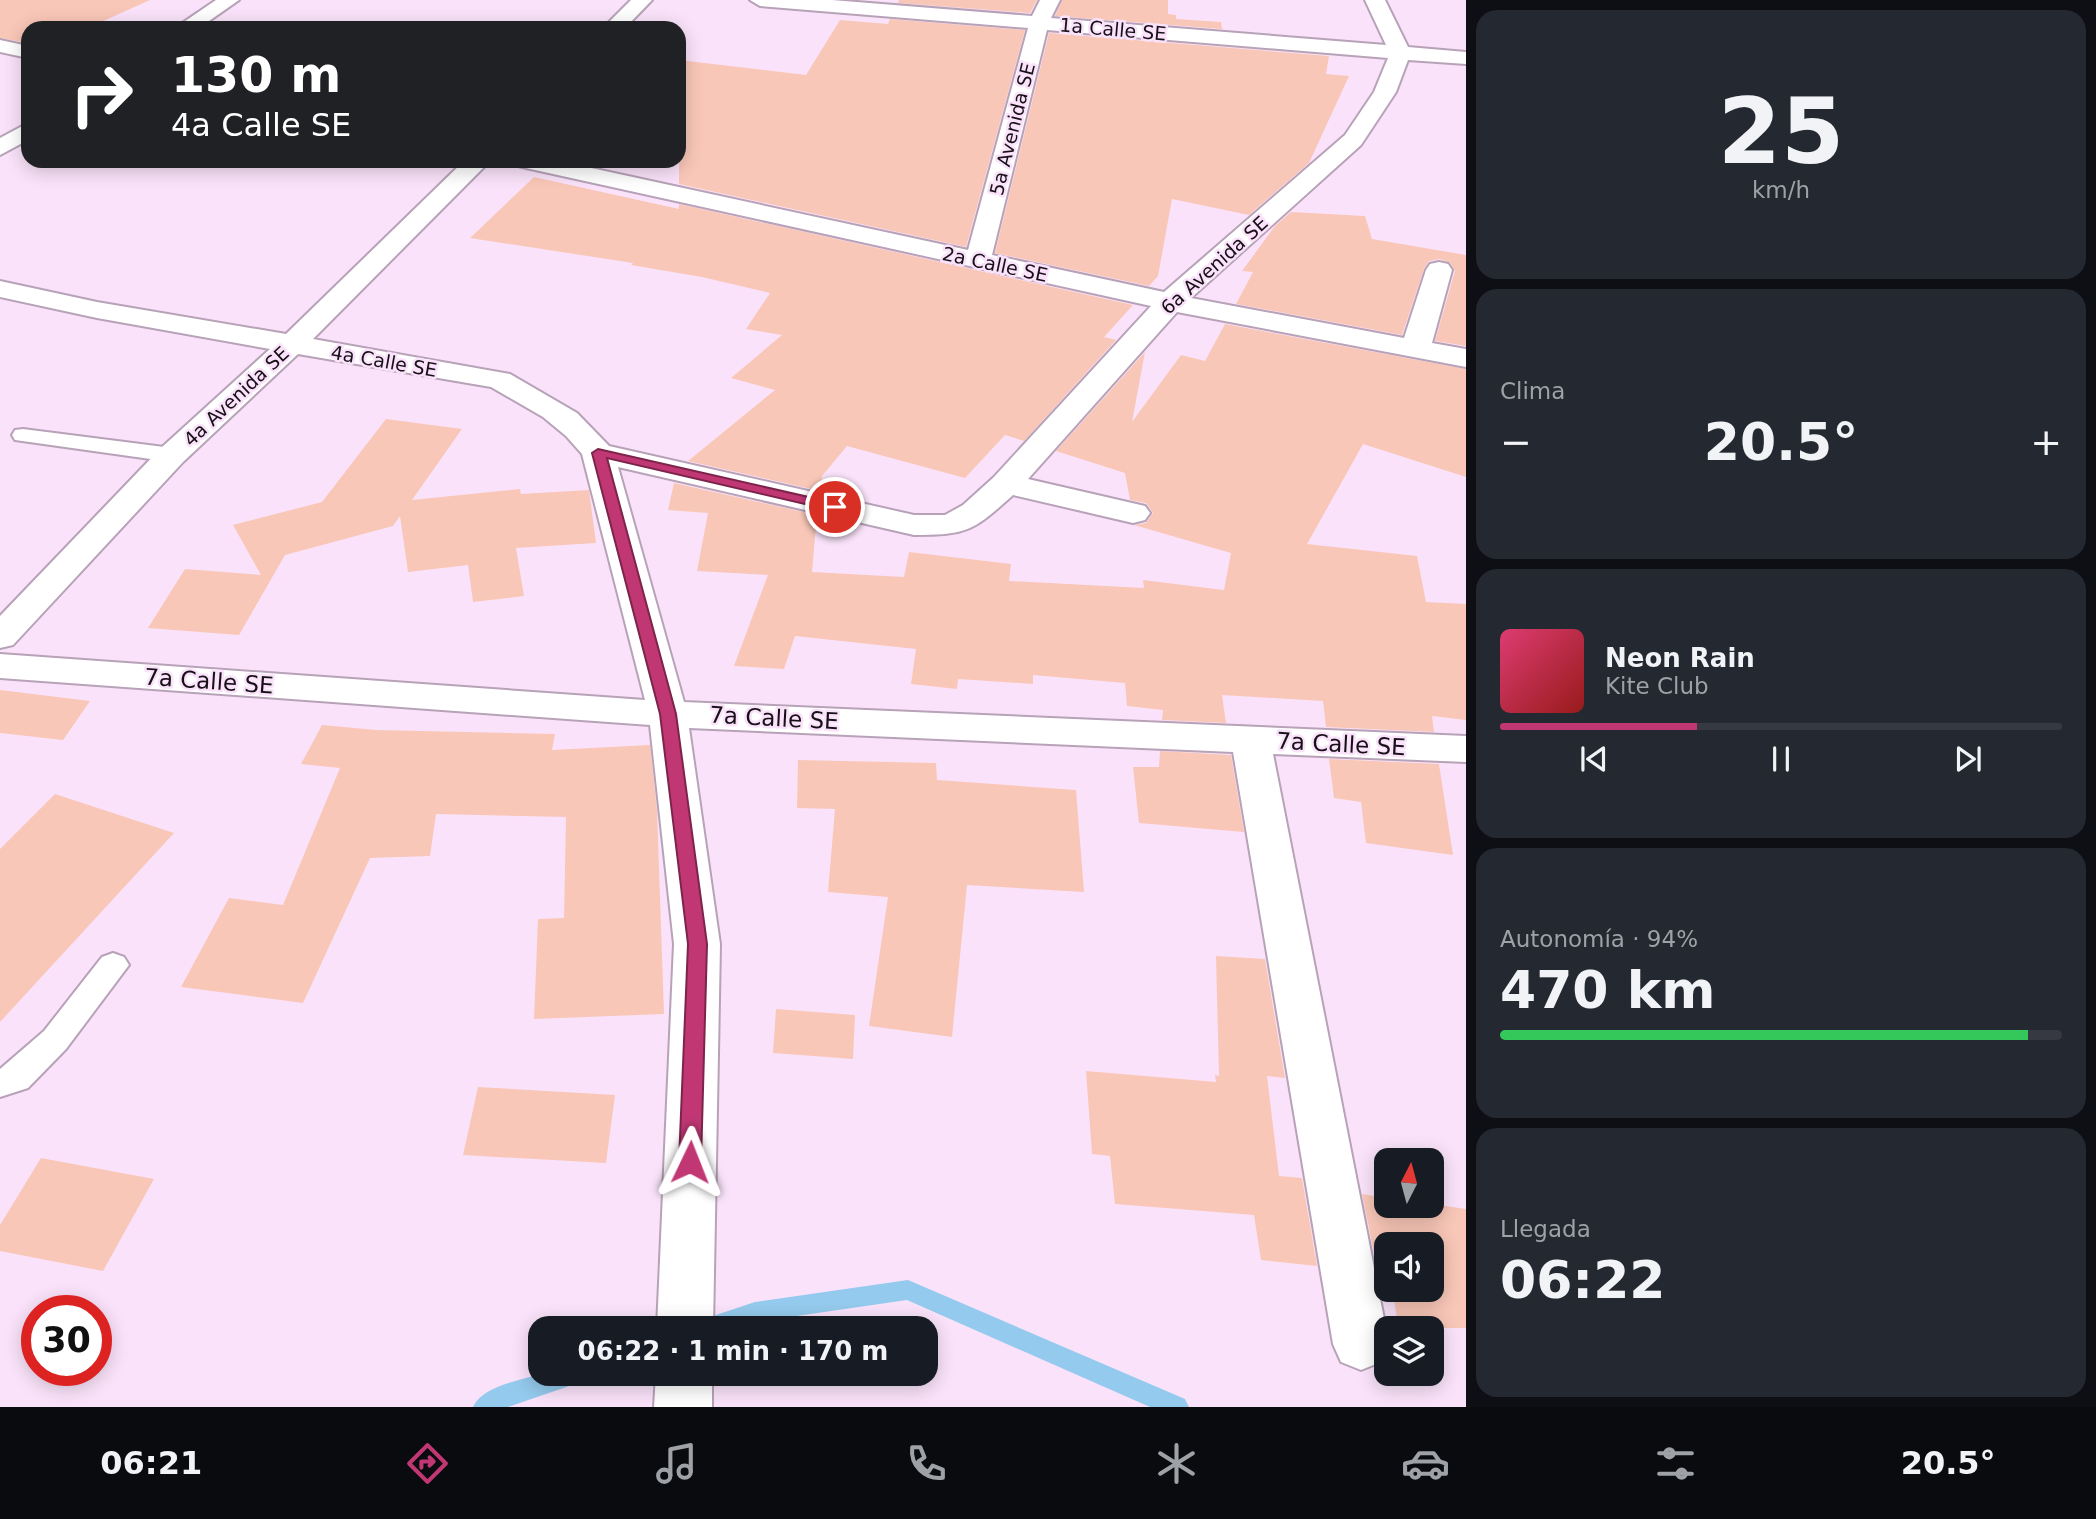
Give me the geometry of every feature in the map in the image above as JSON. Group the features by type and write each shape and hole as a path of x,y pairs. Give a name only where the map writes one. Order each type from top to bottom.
{"street":[{"path":"196,21 229,0"},
{"path":"620,21 642,0"},
{"name":"1a Calle SE","path":"760,0 1466,58"},
{"name":"5a Avenida SE","path":"978,260 1039,23 1050,0"},
{"path":"1375,0 1400,53"},
{"path":"0,46 21,50"},
{"name":"6a Avenida SE","path":"975,512 1006,484 1170,302 1353,140 1385,92 1400,53"},
{"path":"0,148 21,134"},
{"name":"4a Avenida SE","path":"0,637 172,454 291,345 471,168"},
{"name":"2a Calle SE","path":"558,168 1170,302 1466,358"},
{"path":"1415,349 1439,270"},
{"name":"4a Calle SE","path":"0,289 97,310 499,380 552,407 593,445 914,525 952,525 975,512"},
{"path":"593,445 668,714 698,944 685,1316"},
{"path":"1006,484 1133,513"},
{"name":"7a Calle SE","path":"0,666 668,714 1466,749"},
{"path":"1251,740 1361,1344"},
{"path":"683,1407 684,1386"}],"lane":[{"path":"23,435 172,454"},
{"path":"0,1083 16,1078 55,1041 113,965"}],"building":[{"path":"0,0 150,0 104,21 21,21 21,42 0,38"},
{"path":"899,0 1037,0 1030,13 898,3"},
{"path":"1062,0 1168,0 1168,14 1176,15 1176,19 1221,22 1222,29 1055,16"},
{"path":"890,19 1025,30 966,247 679,184 679,168 686,168 686,61 806,75 840,20 888,24"},
{"path":"1049,33 1329,56 1326,74 1349,76 1309,163 1249,215 1172,199 1158,276 1149,286 995,253"},
{"path":"534,177 679,209 679,204 1133,305 1104,337 1116,340 1024,441 1005,435 965,478 847,446 822,476 820,491 688,461 775,390 731,378 782,335 746,329 770,293 702,277 631,265 633,263 470,238"},
{"path":"1291,212 1365,216 1372,239 1466,255 1466,346 1435,341 1455,271 1450,263 1440,259 1429,261 1424,269 1402,335 1236,304 1253,272 1242,271 1275,226"},
{"path":"1225,324 1466,369 1466,477 1363,444 1307,544 1417,556 1426,602 1466,604 1466,720 1432,716 1434,732 1326,727 1323,701 1222,695 1226,723 1162,720 1163,710 1127,706 1125,683 1033,675 1033,684 958,679 957,689 911,684 916,649 795,636 784,669 734,666 768,575 697,571 708,513 668,510 674,483 817,515 812,572 904,577 909,552 1011,564 1009,581 1144,588 1143,580 1224,590 1231,553 1134,525 1146,523 1153,513 1146,503 1130,500 1125,473 1056,451 1145,352 1132,422 1181,355 1205,361"},
{"path":"386,419 462,429 412,500 520,489 521,494 589,490 596,543 516,548 524,596 473,602 468,565 408,572 400,516 393,526 285,555 239,635 148,628 185,569 261,575 233,525 322,502"},
{"path":"0,690 90,701 63,740 0,733"},
{"path":"322,725 376,730 555,734 552,750 650,745 657,810 664,1014 534,1019 538,919 564,918 566,817 436,814 430,856 370,858 303,1003 181,987 229,898 283,905 340,768 301,764"},
{"path":"1160,751 1231,755 1244,832 1139,823 1133,767 1159,767"},
{"path":"1329,759 1439,764 1453,855 1366,843 1361,802 1334,798"},
{"path":"798,760 936,763 937,780 1076,790 1084,892 967,885 952,1037 869,1026 888,897 828,892 835,809 797,808"},
{"path":"55,794 174,833 0,1022 0,849"},
{"path":"1216,956 1265,959 1285,1078 1267,1076 1279,1176 1302,1178 1317,1266 1261,1260 1254,1215 1115,1204 1110,1156 1092,1154 1086,1071 1216,1082 1215,1075 1219,1076"},
{"path":"776,1009 855,1015 853,1059 773,1053"},
{"path":"478,1087 615,1095 606,1163 463,1155"},
{"path":"41,1158 154,1179 103,1271 0,1251 0,1225"},
{"path":"1362,1194 1374,1196 1374,1218 1444,1218 1444,1206 1466,1209 1466,1328 1444,1328 1444,1316 1396,1316 1395,1302 1444,1302 1444,1232 1374,1232 1374,1253"}],"waterway":[{"path":"743,1316 908,1290 1177,1407"},
{"path":"485,1407 538,1386"}],"route":[{"path":"690,1162 698,944 668,714 598,453 835,507"}]}
